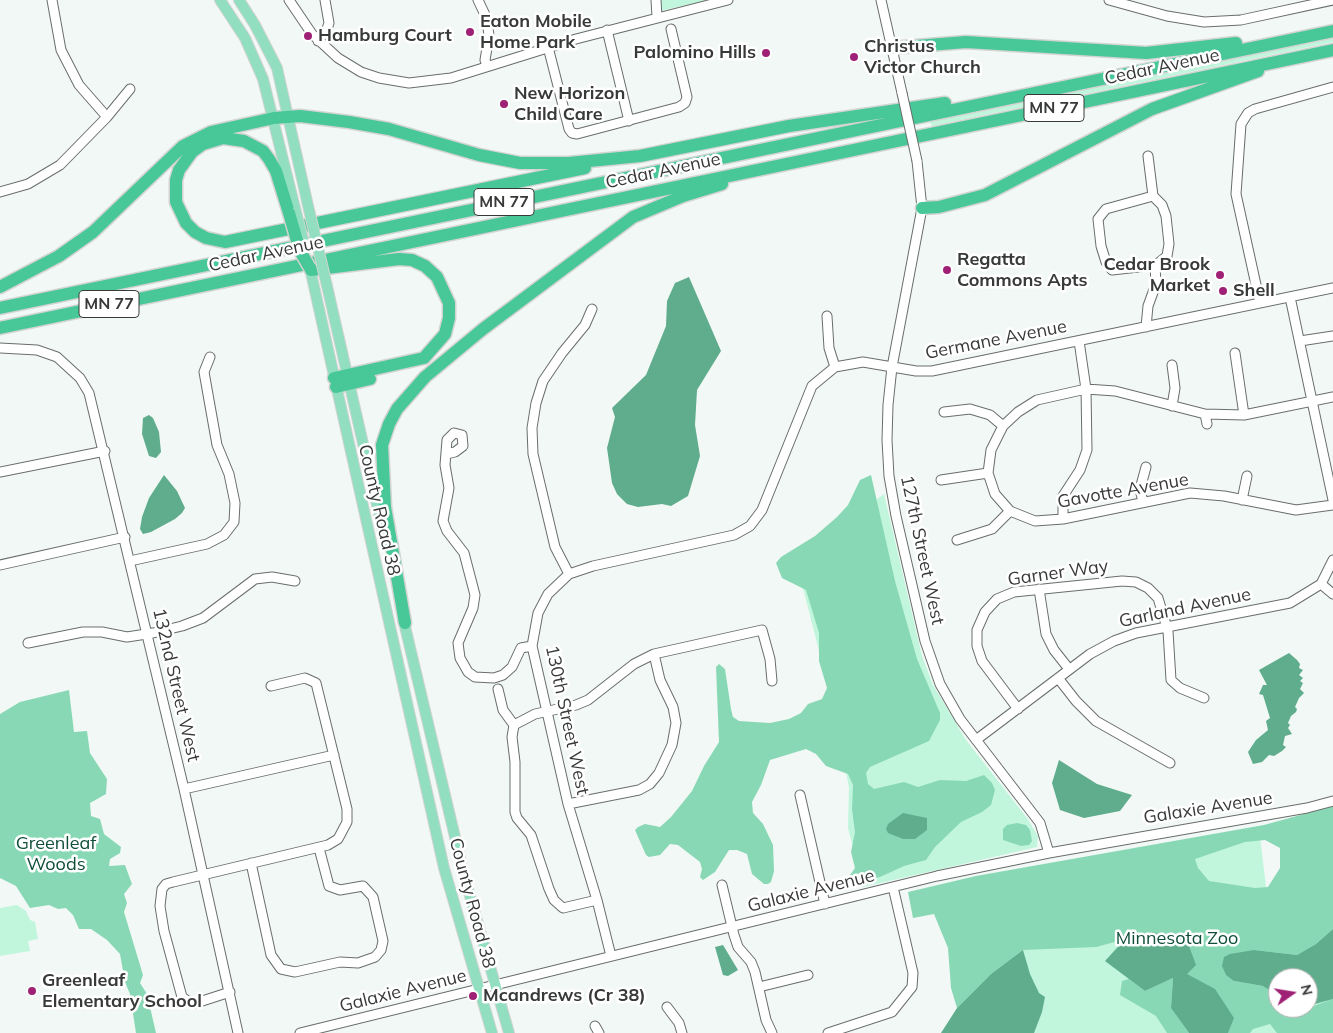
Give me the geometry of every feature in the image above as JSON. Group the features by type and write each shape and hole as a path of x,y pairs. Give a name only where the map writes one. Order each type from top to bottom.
{"highway":[{"name":"Cedar Avenue","path":"0,308 1333,31"},
{"path":"891,48 966,42 1146,53 1308,36"},
{"name":"Cedar Avenue","path":"0,328 1333,50"},
{"path":"922,208 939,207 985,195 1152,108 1302,56"},
{"path":"310,268 300,251 293,213 276,171 263,152 244,141 223,138 203,144 185,160 176,180 176,202 186,222 195,232 206,238 225,242 640,156 850,116 948,103 1008,98"},
{"path":"0,287 59,256 93,232 183,146 211,132 274,118 290,116 349,122 389,129 479,155 520,163 569,163 640,156"},
{"path":"405,624 385,507 382,445 388,424 397,409 425,376 633,217 684,196 807,159"},
{"path":"219,281 399,259 412,260 425,266 441,282 449,303 447,326 439,343 424,358 349,379"},
{"path":"335,382 421,367 453,353"}],"main road":[{"path":"220,0 245,38 263,79 274,118 293,213"},
{"name":"County Road 38","path":"239,0 255,25 277,68 290,116 309,210 462,866 510,1033"},
{"name":"County Road 38","path":"310,268 444,868 492,1033"}],"street":[{"path":"52,0 61,50 79,85 107,117"},
{"path":"289,0 318,41 349,66 370,75 395,82 438,81 607,30 728,0"},
{"path":"318,41 327,29 325,0"},
{"path":"478,0 486,19 489,36 485,60 487,66"},
{"path":"656,0 657,17"},
{"name":"127th Street West","path":"881,0 917,161 922,208 892,367 887,440 889,476 896,516 933,665 951,704 976,740 1040,823 1048,853"},
{"path":"1108,0 1167,16 1204,22 1242,20 1333,0"},
{"path":"548,47 561,102 572,133 577,134 684,104 687,97 671,29"},
{"path":"607,30 629,120"},
{"path":"1260,303 1236,194 1240,128 1245,116 1255,109 1333,86"},
{"path":"0,192 41,178 60,164 107,117 130,89"},
{"path":"1148,156 1153,196 1162,205 1166,216 1169,244 1167,256 1163,261 1155,265 1110,274 1101,246 1098,219 1106,209 1153,196"},
{"path":"1146,327 1148,306 1156,284 1155,265"},
{"name":"Germane Avenue","path":"569,574 593,566 734,535 750,526 762,510 812,386 835,367 863,362 932,371 1333,288"},
{"path":"1290,296 1333,500"},
{"path":"569,574 555,547 533,454 532,428 536,403 543,380 585,325 592,309"},
{"path":"827,316 829,348 835,367"},
{"path":"1300,341 1333,336"},
{"path":"1063,519 1063,496 1080,470 1087,450 1086,389 1079,340"},
{"name":"132nd Street West","path":"0,348 36,350 57,357 80,378 89,393 105,451 148,634 204,875 238,1033"},
{"path":"1235,353 1244,415"},
{"path":"130,561 207,544 224,535 234,522 235,502 229,474 217,445 204,372 210,357"},
{"path":"1172,365 1175,388 1172,406"},
{"path":"957,540 992,530 1010,511 995,494 988,472 991,450 1003,426 1018,412 1037,400 1086,389 1115,391 1205,414 1244,415 1333,397"},
{"path":"944,412 970,409 990,415 1003,426"},
{"path":"1205,414 1207,424"},
{"path":"0,472 105,451"},
{"path":"446,454 444,465 449,488 443,521 447,530 464,553 475,602 458,643 460,658 468,672 475,677 494,678 503,675 512,666 521,648 532,646"},
{"path":"1143,502 1140,489 1146,466"},
{"path":"941,480 988,472"},
{"path":"1242,500 1247,476"},
{"name":"Gavotte Avenue","path":"1010,511 1035,521 1063,519 1190,493 1224,496 1296,510 1333,505"},
{"path":"0,565 125,536"},
{"path":"1333,560 1321,584 1333,594"},
{"name":"130th Street West","path":"569,574 548,594 538,613 532,646 568,804 597,900 611,956"},
{"path":"28,643 92,632 127,638 148,634 182,626 203,618 255,579 272,577 296,581"},
{"name":"Garner Way","path":"1018,709 982,661 977,646 977,630 985,612 997,599 1014,592 1122,581 1136,582 1148,588 1158,598 1167,626 1171,647 1169,671 1171,680 1180,688 1204,698"},
{"name":"Garland Avenue","path":"976,740 1068,669 1114,641 1136,633 1167,626 1290,602 1321,584"},
{"path":"1038,589 1046,634 1054,650 1068,669"},
{"path":"514,725 546,711 576,706 588,700 634,664 654,654 762,630 770,659 772,682"},
{"path":"568,804 639,790 650,784 659,773 672,745 676,723 673,707 660,680 654,654"},
{"path":"230,992 196,1003 189,1002 182,997 164,931 160,906 162,888 166,884 319,848 338,839 347,822 347,808 316,683 305,678 271,686"},
{"path":"1058,678 1076,701 1096,720 1170,763"},
{"path":"498,689 503,710 514,725 512,737 516,762 515,812 517,818 531,834 554,900 563,908 597,900"},
{"path":"184,789 334,755"},
{"path":"800,795 825,904"},
{"name":"Galaxie Avenue","path":"300,1033 893,887 1048,853 1307,808 1333,801"},
{"path":"251,863 271,955 281,969 296,972 343,961 358,963 375,957 381,950 383,942 373,897 363,886 340,890 330,886 319,848"},
{"path":"722,885 738,946 751,962 766,1020 772,1033"},
{"path":"828,1033 892,1012 909,993 913,973 893,887"},
{"path":"759,987 808,975"},
{"path":"667,1007 679,1023 682,1033"}],"green space":[{"path":"660,0 708,0 660,11"},
{"path":"1333,38 1333,42 932,126 930,122"},
{"path":"871,475 895,581 917,659 940,713 940,720 929,741 870,767 866,773 868,784 874,789 904,782 918,787 940,780 966,781 984,775 992,783 995,790 991,805 982,812 961,822 935,847 926,860 904,866 880,877 847,885 846,881 855,868 851,852 855,832 852,809 853,785 848,774 826,766 816,754 806,749 770,760 761,785 752,802 753,813 763,824 773,845 774,871 771,882 764,884 752,874 747,854 737,850 729,850 715,872 703,880 700,877 702,869 700,862 678,845 670,844 660,855 649,857 646,855 635,830 645,824 660,827 671,817 692,791 704,766 719,742 716,667 719,664 725,669 733,717 739,721 770,723 789,719 801,713 808,704 822,699 827,688 819,661 819,633 806,590 782,578 776,563 781,557 815,536 837,517 848,505 860,480"},
{"path":"884,494 922,656 933,685 966,740 1027,818 1038,836 1037,847 863,887 848,828 849,788 837,722 802,584 786,566"},
{"name":"Greenleaf Woods","path":"69,690 74,732 87,731 90,753 107,779 106,794 90,803 91,816 100,819 104,834 121,847 120,853 110,859 109,866 125,865 132,884 124,894 127,903 124,912 143,975 140,983 147,994 156,1033 136,1033 130,994 125,982 120,954 107,940 91,929 79,929 73,915 66,908 58,909 49,905 30,908 16,886 0,878 0,714 20,702"},
{"path":"1333,806 1333,929 1316,944 1297,955 1254,950 1234,981 1263,986 1268,989 1268,1018 1318,1018 1318,1004 1333,999 1333,1033 1277,1033 1270,1024 1253,1029 1250,1033 1228,1033 1233,1018 1186,974 1153,932 1096,947 1023,950 991,974 957,1008 951,988 948,948 934,914 913,918 908,892 976,876 1264,825","holes":["1265,840 1280,848 1280,868 1268,887 1255,888 1209,881 1198,868 1195,859 1245,842"]},
{"path":"1017,823 1026,825 1030,830 1032,841 1029,845 1021,846 1003,840 1003,829 1007,825"},
{"name":"Minnesota Zoo","path":"1259,828 1269,912 1333,916 1333,1033 988,1033 964,940"},
{"path":"17,905 26,911 30,920 35,922 38,939 28,941 30,951 0,956 0,908"},
{"path":"1173,978 1171,1008 1189,1033 1167,1033 1156,1016 1120,995 1122,981 1129,979 1145,991"}],"shaded area":[{"path":"689,277 721,351 697,390 695,425 700,456 688,496 671,506 662,504 638,507 627,504 617,494 612,483 607,448 615,417 612,408 646,375 666,326 667,301 675,283"},
{"path":"149,415 153,418 159,432 161,452 156,458 149,456 142,434 143,418"},
{"path":"164,475 177,491 185,508 175,519 151,532 143,534 140,529 142,517 149,498"},
{"path":"1289,653 1300,664 1299,668 1303,670 1299,675 1303,678 1300,681 1303,683 1300,689 1304,693 1299,698 1295,707 1297,709 1296,712 1291,716 1288,723 1290,725 1288,728 1292,734 1285,736 1283,745 1286,747 1282,751 1274,756 1269,755 1262,762 1253,764 1248,752 1256,740 1268,730 1266,721 1270,718 1263,695 1259,694 1263,685 1267,685 1259,670"},
{"path":"1059,760 1097,784 1132,795 1120,811 1084,818 1060,810 1052,783"},
{"path":"903,813 927,818 927,830 915,839 903,839 888,833 886,829 888,824"},
{"path":"1333,929 1333,999 1318,1003 1318,968 1268,968 1268,989 1263,986 1234,981 1226,975 1222,966 1224,957 1230,954 1254,950 1297,955 1316,944"},
{"path":"1153,932 1189,946 1196,965 1187,974 1215,989 1234,1018 1228,1033 1189,1033 1171,1008 1173,978 1145,991 1105,961 1125,939"},
{"path":"723,945 738,970 728,976 723,975 715,947"},
{"path":"1023,950 1030,974 1039,993 1045,997 1042,1012 1034,1033 941,1033 957,1008 991,974"}],"place":[{"name":"Eaton Mobile Home Park","path":"470,32"},
{"name":"Hamburg Court","path":"308,36"},
{"name":"Palomino Hills","path":"766,53"},
{"name":"Christus Victor Church","path":"854,57"},
{"name":"New Horizon Child Care","path":"504,104"},
{"name":"Regatta Commons Apts","path":"947,270"},
{"name":"Cedar Brook Market","path":"1220,275"},
{"name":"Shell","path":"1223,291"},
{"name":"Greenleaf Elementary School","path":"32,991"},
{"name":"Mcandrews (Cr 38)","path":"473,996"}]}
